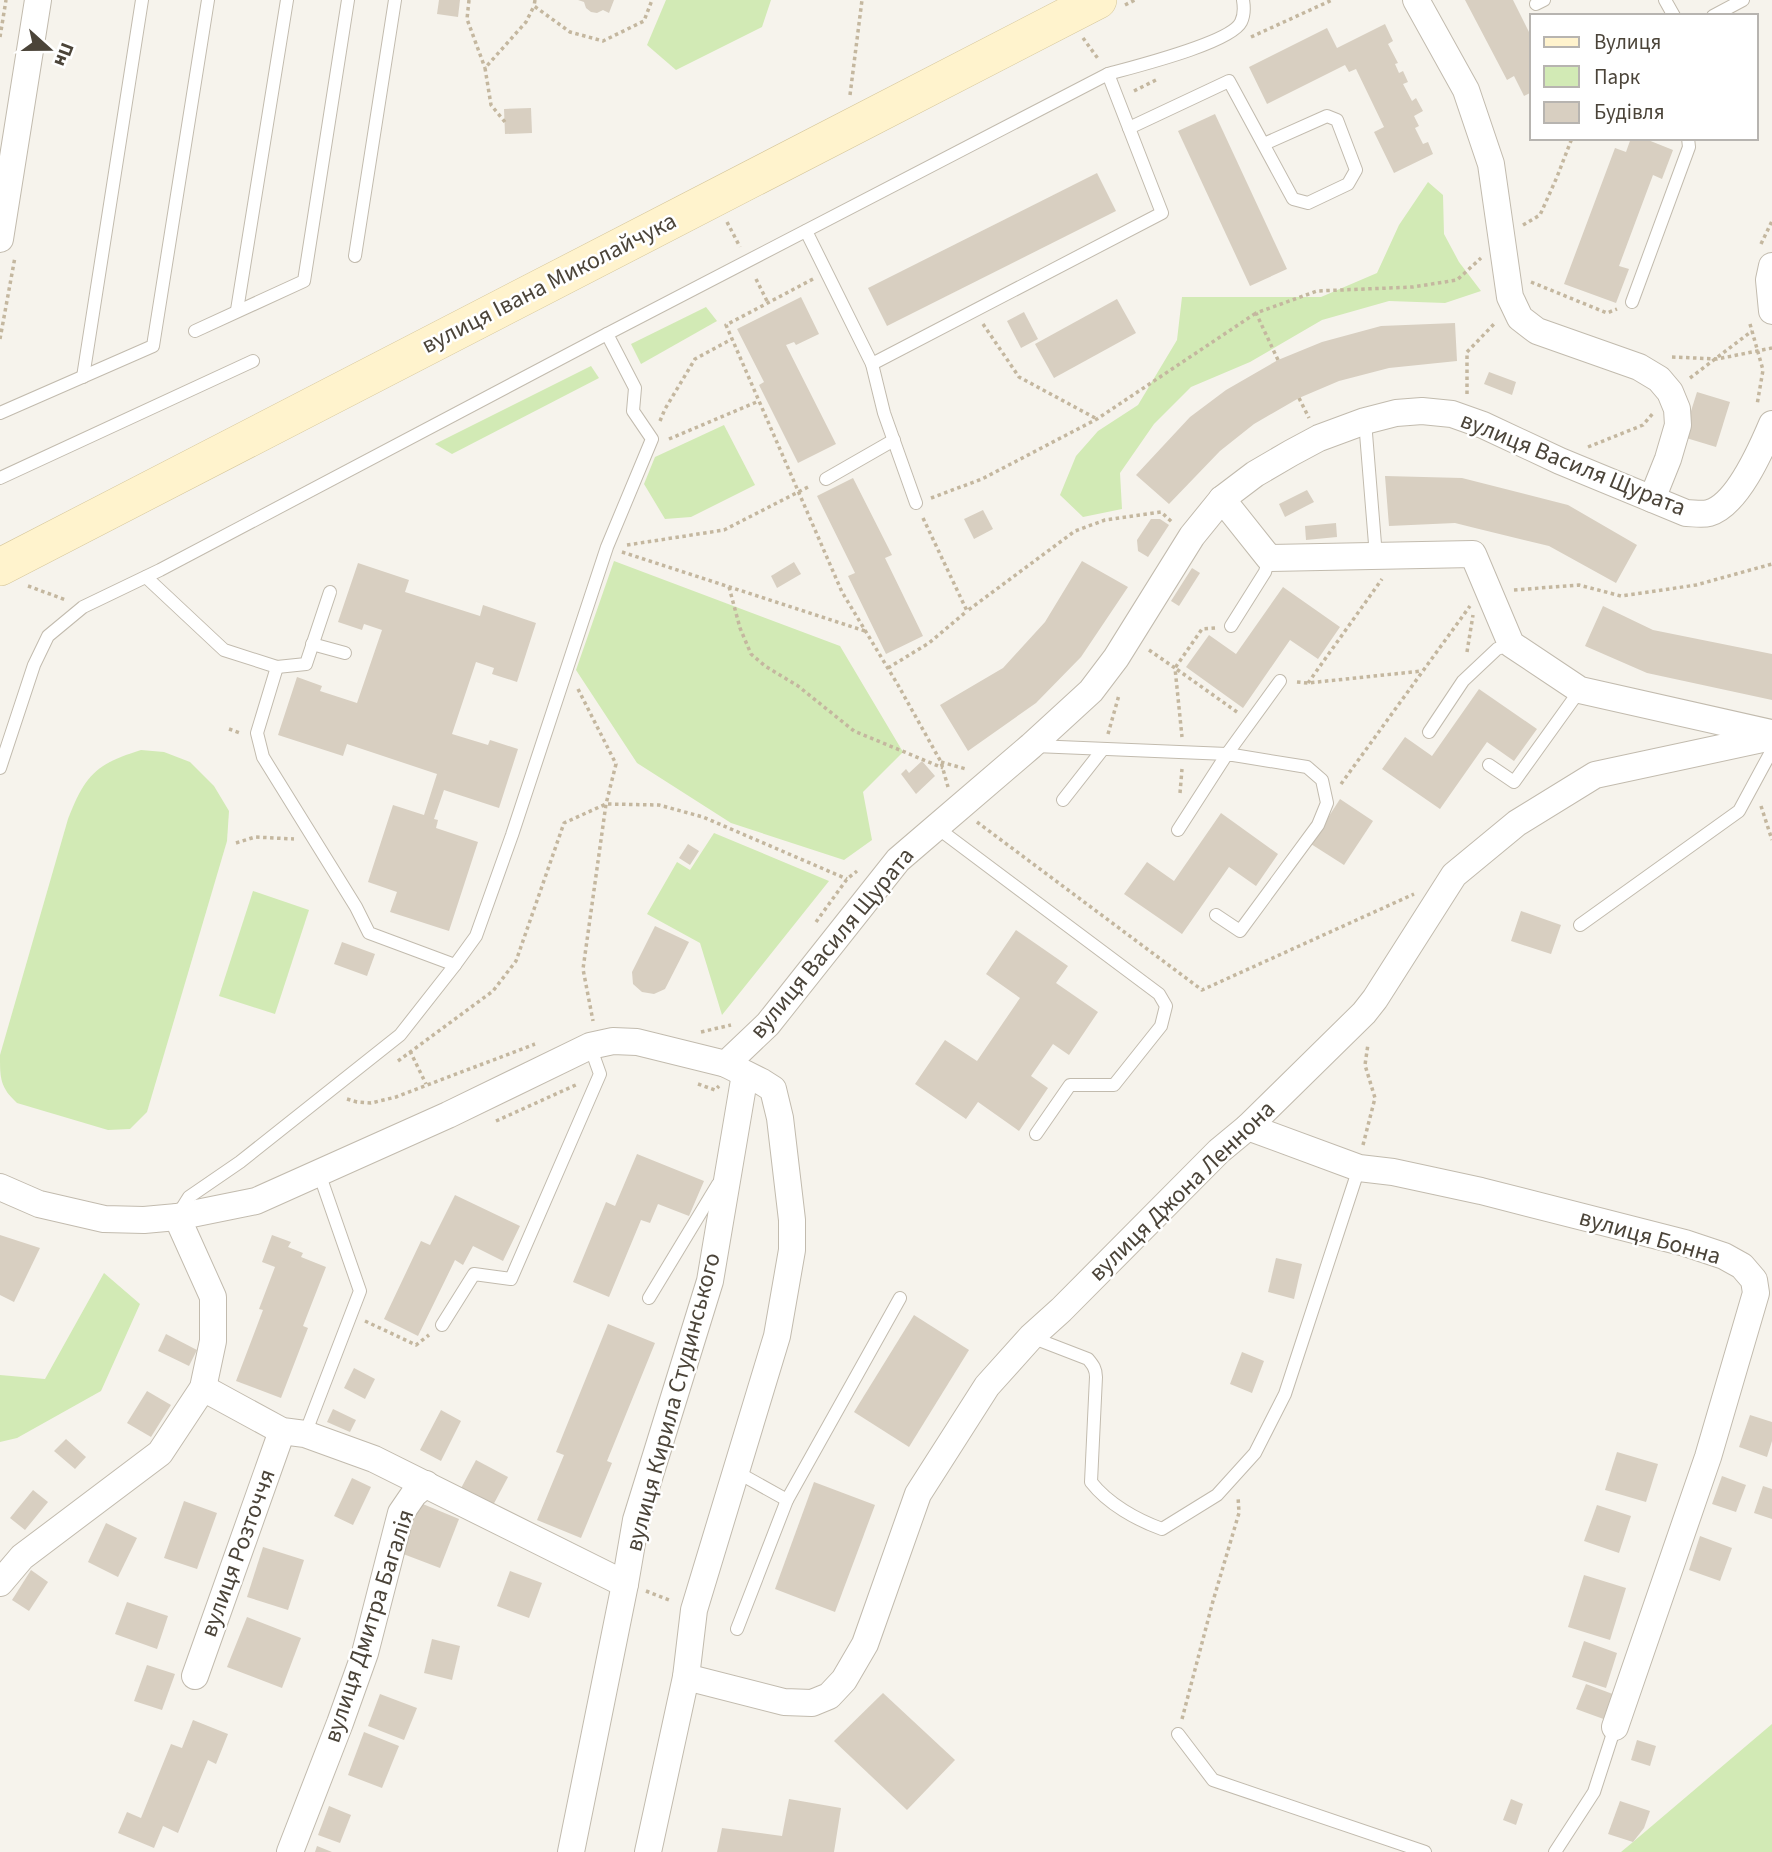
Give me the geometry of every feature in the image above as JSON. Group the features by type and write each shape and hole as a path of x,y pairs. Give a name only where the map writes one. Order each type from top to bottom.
{"street":[{"path":"0,239 6,162 38,0"},
{"name":"вулиця Івана Миколайчука","path":"11,575 1098,0"},
{"path":"1416,0 1466,90 1491,164 1510,297 1520,318 1536,331 1639,367 1659,379 1670,393 1677,409 1678,425 1652,499"},
{"path":"1772,266 1769,280 1772,311"},
{"name":"вулиця Василя Щурата","path":"736,1069 768,1024 898,860 1091,691 1116,658 1192,536 1222,499 1255,474 1319,438 1365,421 1396,413 1422,411 1452,414 1483,425 1560,461 1686,513 1707,514 1723,507 1742,484 1772,424"},
{"path":"1222,499 1269,558 1474,554 1511,644 1580,690 1772,735"},
{"name":"вулиця Джона Леннона","path":"686,1677 784,1702 812,1703 829,1696 844,1680 865,1644 918,1493 987,1386 1031,1337 1219,1151 1248,1127 1364,1013 1454,875 1517,823 1595,775 1772,735"},
{"path":"0,1187 39,1204 104,1219 177,1217 256,1201 448,1115 594,1038 637,1042 736,1069 773,1089 780,1118 792,1220 792,1251 777,1336 694,1610 686,1677 648,1852"},
{"name":"вулиця Кирила Студинського","path":"571,1852 636,1520 710,1281 729,1166 736,1069"},
{"name":"вулиця Бонна","path":"1248,1127 1359,1168 1392,1172 1481,1191 1685,1243 1724,1256 1763,1281 1756,1293 1708,1457 1615,1727"},
{"path":"0,1583 22,1557 160,1453 203,1388 214,1341 213,1297 177,1217"},
{"name":"вулиця Дмитра Багалія","path":"203,1388 294,1432 374,1459 625,1584"},
{"name":"вулиця Розточчя","path":"195,1675 294,1432"},
{"name":"вулиця Дмитра Багалія","path":"290,1852 365,1653 401,1513 409,1500 426,1484"}],"lane":[{"path":"83,377 142,0"},
{"path":"0,413 153,346 208,0"},
{"path":"237,310 287,0"},
{"path":"195,331 304,281 348,0"},
{"path":"355,256 395,0"},
{"path":"0,768 34,665 48,636 83,607 146,577 1108,74 1174,56 1231,33 1241,23 1243,0"},
{"path":"1717,14 1743,0"},
{"path":"873,364 1161,213 1108,74"},
{"path":"1129,128 1229,81 1293,198 1308,203 1348,184 1356,170 1337,121 1326,116 1264,144"},
{"path":"1632,302 1689,147 1688,140"},
{"path":"806,231 873,364 884,413 916,503"},
{"path":"177,1217 189,1197 240,1162 400,1035 476,936 607,547 652,439 633,411 635,388 607,334"},
{"path":"0,478 253,361"},
{"path":"1365,421 1375,544"},
{"path":"826,478 894,440"},
{"path":"1231,625 1265,572 1269,558"},
{"path":"146,577 224,650 277,667 306,664 330,592"},
{"path":"312,644 345,653"},
{"path":"1429,732 1463,681 1497,649 1511,644"},
{"path":"277,667 257,733 262,757 356,907 369,933 455,965"},
{"path":"1178,830 1279,681"},
{"path":"1489,765 1514,782 1580,690"},
{"path":"1031,746 1105,743 1227,754 1307,767 1322,780 1327,803 1318,825 1240,931 1216,915"},
{"path":"1063,800 1105,743"},
{"path":"1580,925 1739,811 1772,750"},
{"path":"936,827 1159,994 1166,1006 1161,1026 1114,1085 1070,1085 1036,1134"},
{"path":"442,1325 474,1274 511,1279 600,1074 594,1038"},
{"path":"649,1298 729,1166"},
{"path":"1031,1337 1088,1359 1096,1370 1091,1482 1101,1494 1147,1524 1162,1530 1217,1495 1255,1453 1285,1394 1359,1168"},
{"path":"294,1432 360,1291 318,1173"},
{"path":"737,1629 787,1500 900,1298"},
{"path":"735,1472 787,1500"},
{"path":"1555,1852 1594,1792 1615,1727"},
{"path":"1178,1734 1213,1780 1425,1852"}],"path":[{"path":"0,37 6,0"},
{"path":"469,0 467,19 485,68 491,105 505,122"},
{"path":"485,68 526,22 534,3 570,32 603,41 644,21 652,0"},
{"path":"849,104 862,0"},
{"path":"1082,37 1108,74"},
{"path":"967,611 916,503 982,479 1097,419 1256,313 1317,291 1413,287 1457,280 1503,239 1539,215 1571,140"},
{"path":"723,214 743,253"},
{"path":"827,272 726,325 842,592 941,762 950,792"},
{"path":"756,279 768,303"},
{"path":"1530,290 1523,279 1607,313 1632,302"},
{"path":"975,311 1019,377 1097,419"},
{"path":"1256,313 1278,360"},
{"path":"1467,404 1467,352 1503,316"},
{"path":"1560,461 1580,450 1643,425 1670,393 1752,331"},
{"path":"732,340 695,359 665,409 652,439 660,443 759,401"},
{"path":"1668,357 1717,359 1772,348"},
{"path":"607,547 724,530 798,491"},
{"path":"888,668 929,643 967,611 1075,531 1105,520 1160,512 1181,528"},
{"path":"607,547 866,631"},
{"path":"1489,592 1578,585 1620,596 1696,585 1772,564"},
{"path":"1308,683 1389,569"},
{"path":"11,575 83,607"},
{"path":"729,587 740,628 751,654 765,666 798,686 855,730 943,769"},
{"path":"1327,803 1475,599 1463,681"},
{"path":"1178,830 1183,752 1175,668 1202,629 1231,625"},
{"path":"1142,645 1250,721"},
{"path":"567,668 617,764 606,804 583,969 594,1038"},
{"path":"1279,681 1308,683 1423,671"},
{"path":"1105,743 1122,685"},
{"path":"941,762 975,772"},
{"path":"1754,784 1772,840"},
{"path":"399,1060 493,991 516,961 564,823 606,804 659,804 703,817 847,880"},
{"path":"976,821 1202,990 1454,875"},
{"path":"236,843 255,837 314,839"},
{"path":"810,930 847,880 864,864"},
{"path":"1359,1168 1375,1098 1365,1065 1370,1026 1364,1013"},
{"path":"692,1035 732,1024"},
{"path":"400,1035 426,1084"},
{"path":"328,1093 357,1102 371,1103 396,1097 544,1041"},
{"path":"351,1315 416,1345 442,1325"},
{"path":"1178,1734 1239,1513 1237,1473"},
{"path":"625,1584 672,1601"}],"green space":[{"path":"666,0 771,0 762,27 676,70 647,45"},
{"path":"1428,182 1443,195 1444,234 1459,262 1481,291 1445,303 1389,301 1322,320 1250,362 1191,387 1154,424 1120,473 1122,509 1083,517 1060,495 1076,456 1098,431 1138,405 1177,340 1182,297 1321,297 1377,273 1399,225"},
{"path":"706,307 717,321 641,364 631,344"},
{"path":"591,366 599,378 452,454 435,444"},
{"path":"724,425 755,485 691,517 665,519 644,484 655,457"},
{"path":"614,561 840,646 903,752 863,792 872,840 844,860 731,823 637,763 576,670"},
{"path":"141,750 164,752 190,762 214,786 229,811 227,841 147,1112 130,1129 108,1130 17,1103 2,1082 0,1055 74,804 94,773 113,760"},
{"path":"714,833 829,881 722,1015 700,943 647,914 677,862 690,870"},
{"path":"253,891 309,910 275,1014 219,996"},
{"path":"104,1273 140,1304 101,1391 17,1438 0,1442 0,1375 45,1379"},
{"path":"1772,1724 1772,1852 1621,1852 1633,1842"}],"building":[{"path":"439,0 460,0 458,17 437,14"},
{"path":"578,0 614,0 609,13 603,10 597,13 591,12 584,2"},
{"path":"1465,0 1513,0 1530,34 1530,93 1524,96 1514,76 1507,80"},
{"path":"1385,24 1393,41 1388,44 1398,63 1395,64 1399,73 1403,71 1408,82 1403,84 1412,101 1416,98 1423,111 1414,116 1419,126 1415,128 1423,144 1428,142 1433,154 1394,173 1374,132 1384,127 1356,69 1349,72 1345,65 1267,104 1249,67 1327,28 1337,48"},
{"path":"531,108 532,133 505,134 504,109"},
{"path":"1215,114 1287,269 1250,286 1178,131"},
{"path":"1630,140 1648,140 1673,150 1662,179 1653,175 1619,266 1629,269 1616,303 1564,284 1615,148 1626,152"},
{"path":"1097,173 1116,211 887,326 868,288"},
{"path":"801,297 819,334 796,345 794,342 786,345 836,444 798,463 759,385 764,382 737,329"},
{"path":"1117,299 1136,333 1054,378 1035,344"},
{"path":"1024,312 1038,339 1021,348 1007,321"},
{"path":"1455,323 1457,361 1389,368 1339,381 1299,398 1254,424 1220,451 1169,504 1136,475 1190,417 1226,390 1278,360 1322,342 1381,326"},
{"path":"1489,372 1516,382 1512,395 1484,384"},
{"path":"1697,392 1730,402 1716,447 1683,437"},
{"path":"1385,476 1462,478 1568,505 1637,545 1616,583 1549,546 1455,523 1389,526"},
{"path":"853,478 892,555 885,558 923,636 886,654 848,576 855,573 817,496"},
{"path":"1307,490 1314,502 1285,517 1279,504"},
{"path":"983,510 993,529 974,539 964,519"},
{"path":"1151,519 1160,519 1169,525 1148,557 1138,551 1137,540"},
{"path":"1336,523 1337,537 1306,540 1305,526"},
{"path":"1082,561 1128,587 1081,657 1036,703 968,751 940,705 1003,668 1045,622"},
{"path":"794,562 801,574 777,588 771,576"},
{"path":"358,563 409,580 405,592 480,616 483,605 536,623 517,682 492,674 494,668 476,662 452,734 488,745 490,740 518,749 499,808 444,790 434,819 438,820 436,828 478,842 449,931 390,912 397,892 368,882 393,805 424,815 437,774 347,744 343,756 278,735 297,677 322,686 320,691 357,703 382,630 364,624 362,630 338,622"},
{"path":"1192,568 1200,573 1179,606 1171,601"},
{"path":"1283,587 1340,627 1318,659 1290,640 1243,708 1186,667 1209,635 1236,654"},
{"path":"1603,606 1653,630 1772,654 1772,700 1647,673 1585,646"},
{"path":"1479,689 1537,729 1514,761 1487,742 1440,809 1382,769 1405,737 1432,756"},
{"path":"922,761 935,776 916,794 901,774 906,769 909,773"},
{"path":"1340,799 1373,821 1344,865 1311,844"},
{"path":"1221,813 1278,854 1256,886 1229,867 1182,934 1124,894 1147,862 1174,881"},
{"path":"688,844 699,851 690,865 679,858"},
{"path":"1521,911 1561,925 1551,954 1511,941"},
{"path":"655,926 689,942 665,989 654,994 642,992 633,984 632,972"},
{"path":"1016,930 1068,966 1056,983 1098,1012 1069,1055 1053,1044 1031,1076 1048,1088 1019,1131 978,1102 966,1119 915,1084 945,1040 977,1061 1020,998 986,974"},
{"path":"342,942 375,954 367,976 334,964"},
{"path":"637,1154 704,1181 689,1216 658,1204 650,1223 641,1220 609,1297 573,1282 606,1202 615,1206"},
{"path":"455,1195 520,1226 503,1261 473,1246 463,1265 455,1260 418,1336 384,1319 421,1241 430,1245"},
{"path":"0,1235 40,1248 14,1302 0,1295"},
{"path":"272,1235 291,1242 288,1247 303,1253 301,1257 326,1267 303,1326 308,1328 281,1398 236,1381 263,1310 259,1309 275,1267 262,1262"},
{"path":"1276,1258 1302,1264 1294,1299 1268,1292"},
{"path":"914,1315 969,1350 909,1447 854,1412"},
{"path":"608,1324 655,1343 607,1461 612,1463 581,1538 537,1520 564,1455 556,1452"},
{"path":"166,1334 197,1350 189,1366 158,1351"},
{"path":"1242,1352 1264,1361 1252,1393 1230,1384"},
{"path":"354,1368 375,1379 365,1399 344,1388"},
{"path":"147,1391 171,1405 151,1437 127,1423"},
{"path":"333,1409 356,1420 350,1432 327,1422"},
{"path":"441,1410 461,1421 441,1461 420,1450"},
{"path":"1750,1415 1772,1422 1772,1441 1767,1457 1739,1447"},
{"path":"66,1439 86,1457 75,1469 54,1451"},
{"path":"1617,1452 1658,1464 1646,1502 1605,1490"},
{"path":"476,1460 508,1477 491,1509 459,1492"},
{"path":"1722,1476 1746,1485 1736,1512 1712,1504"},
{"path":"352,1478 371,1487 353,1525 334,1516"},
{"path":"814,1482 875,1505 835,1612 775,1589"},
{"path":"1763,1486 1772,1489 1772,1519 1754,1513"},
{"path":"33,1490 48,1502 25,1530 10,1518"},
{"path":"184,1501 217,1513 197,1569 164,1558"},
{"path":"418,1502 459,1519 440,1568 398,1552"},
{"path":"1597,1505 1631,1516 1619,1553 1584,1541"},
{"path":"106,1523 137,1538 118,1577 88,1562"},
{"path":"1700,1536 1732,1548 1720,1581 1689,1570"},
{"path":"263,1547 304,1560 288,1610 247,1597"},
{"path":"31,1570 48,1582 29,1611 12,1600"},
{"path":"510,1571 542,1583 529,1618 497,1606"},
{"path":"1584,1575 1626,1588 1610,1640 1568,1627"},
{"path":"127,1602 168,1616 157,1649 115,1634"},
{"path":"247,1617 301,1638 282,1688 227,1667"},
{"path":"432,1639 460,1646 452,1680 424,1673"},
{"path":"1584,1641 1617,1653 1606,1688 1572,1677"},
{"path":"147,1665 175,1674 162,1710 134,1701"},
{"path":"1586,1684 1618,1696 1609,1721 1576,1709"},
{"path":"883,1693 955,1760 907,1810 834,1741"},
{"path":"380,1694 417,1708 404,1740 368,1726"},
{"path":"193,1720 228,1734 216,1764 208,1760 178,1833 163,1826 154,1848 118,1833 127,1812 141,1818 171,1744 182,1748"},
{"path":"364,1732 399,1746 382,1788 348,1775"},
{"path":"1637,1740 1656,1746 1650,1766 1631,1760"},
{"path":"789,1799 841,1808 834,1852 717,1852 722,1828 782,1836"},
{"path":"1511,1799 1523,1804 1516,1825 1503,1820"},
{"path":"1620,1801 1650,1811 1644,1828 1633,1842 1608,1834"},
{"path":"329,1806 351,1815 340,1843 318,1835"},
{"path":"317,1846 332,1852 315,1852"}]}
